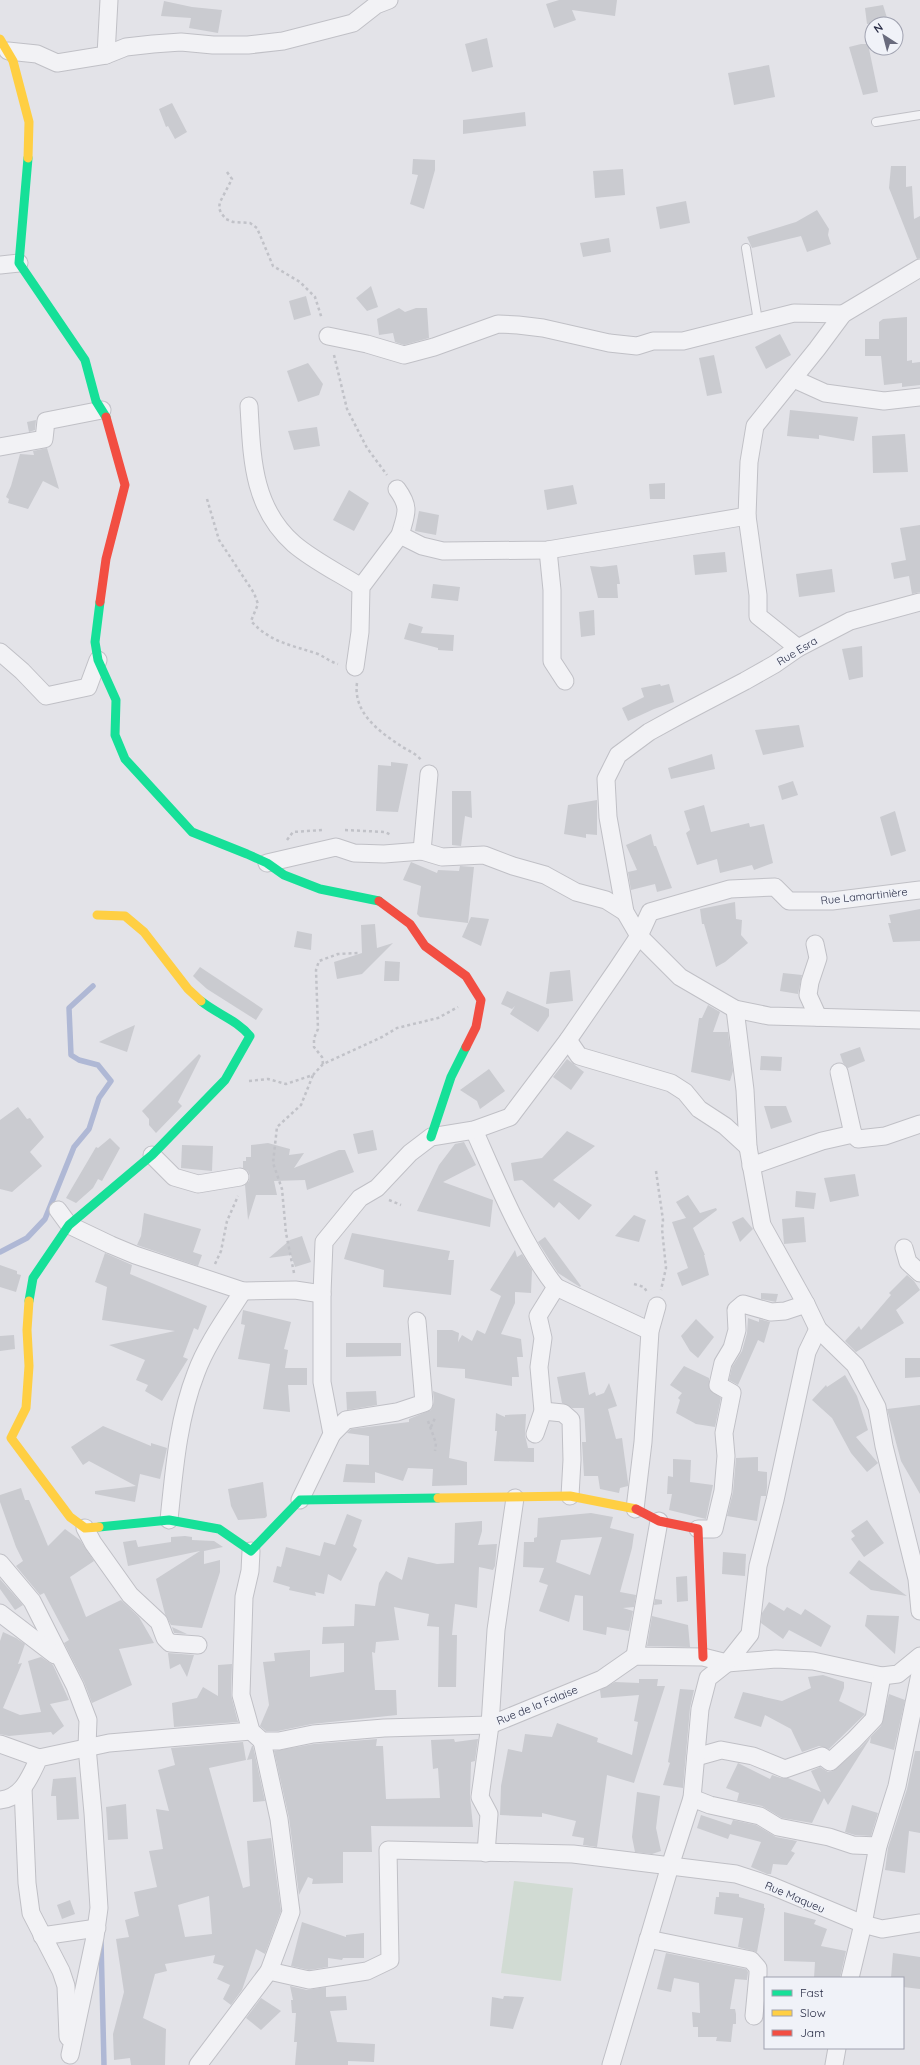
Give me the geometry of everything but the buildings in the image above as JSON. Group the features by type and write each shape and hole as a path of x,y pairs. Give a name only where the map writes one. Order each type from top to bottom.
{"street":[{"path":"106,55 110,0"},
{"path":"4,45 37,54 57,63 106,55 126,47 153,44 181,42 248,45 283,41 353,23 376,5 389,0"},
{"path":"4,45 23,96 30,122 27,179 19,263 85,360 96,401 108,421 125,485 106,559 95,642 98,660 116,700 115,735 125,759 169,805 192,832 267,863 284,875 320,888 380,901 410,924 425,946 466,976 481,1000 476,1027 451,1077 431,1137"},
{"path":"0,265 19,263"},
{"path":"798,648 758,616 758,595 747,516 749,462 755,426 794,379 843,314 920,268"},
{"path":"328,336 367,344 404,355 434,347 498,324 542,328 609,343 637,346 652,342 683,341 794,313 843,314"},
{"path":"794,379 825,394 884,401 920,397"},
{"path":"249,406 251,457 255,476 265,504 273,518 294,543 361,587"},
{"path":"0,447 44,439 46,421 102,410"},
{"path":"355,667 360,632 361,587 400,536 406,513 406,501 397,489"},
{"path":"400,536 422,546 443,551 548,550 747,516"},
{"path":"548,550 552,590 552,661 565,681"},
{"name":"Rue Esra","path":"625,912 608,817 606,780 618,755 649,732 775,664 798,648 850,621 920,602"},
{"path":"0,652 22,671 46,696 88,686 98,660"},
{"path":"422,851 429,774"},
{"path":"267,863 336,847 354,854 384,854 422,851 442,857 484,855 513,866 545,875 576,892 606,900 625,912 639,936 680,977 735,1009 769,1016 920,1020"},
{"name":"Rue Lamartinière","path":"639,936 650,912 730,889 775,887 789,901 832,901 920,890"},
{"path":"97,915 125,916 144,932 188,989 212,1010 242,1026 250,1036 225,1080 152,1155 69,1225 33,1278 28,1305 27,1330 29,1366 26,1408 6,1442 70,1518 85,1528 93,1543 130,1595 159,1622 165,1638 170,1643 198,1645"},
{"path":"332,1434 322,1382 322,1294 324,1242 360,1198 377,1188 410,1153 431,1137 474,1130 510,1117 568,1040 639,936"},
{"path":"815,944 818,958 810,982 808,996 818,1017"},
{"path":"735,1009 745,1090 748,1147 762,1225 806,1304 818,1329 854,1365 877,1407 884,1446 917,1579 920,1610"},
{"path":"568,1040 579,1056 671,1083 685,1092 699,1109 725,1126 748,1147"},
{"path":"839,1072 853,1134 858,1139 885,1136 920,1124"},
{"path":"474,1130 492,1170 538,1262 556,1288 650,1331"},
{"path":"751,1166 822,1141 853,1134"},
{"path":"152,1155 174,1177 198,1184 240,1177"},
{"path":"58,1210 69,1225 135,1255 243,1291 295,1290 322,1294"},
{"path":"904,1248 908,1262 920,1273"},
{"path":"535,1434 543,1411 539,1367 543,1338 538,1316 556,1288"},
{"path":"169,1520 182,1422 196,1373 223,1322 243,1291"},
{"path":"300,1500 570,1496 635,1508 659,1521 698,1529 714,1529 723,1491 726,1456 724,1433 732,1393 718,1385 723,1363 732,1348 737,1330 736,1310 743,1304 771,1312 785,1312 806,1304"},
{"path":"635,1508 643,1442 650,1331 657,1306"},
{"path":"198,2065 269,1971 291,1912 279,1819 257,1736 241,1695 244,1597 250,1572 251,1551 300,1500 332,1434 346,1420 397,1412 424,1403 417,1321"},
{"path":"611,2065 670,1866 692,1798 700,1709 708,1678 727,1662 750,1634 758,1566 775,1500 807,1352 818,1329"},
{"path":"543,1411 563,1414 571,1420 572,1460 570,1496"},
{"path":"486,1853 489,1814 480,1797 490,1725 496,1630 515,1498"},
{"path":"85,1528 169,1520 219,1529 251,1551"},
{"path":"659,1521 635,1656 702,1657 727,1662 776,1659 813,1661 882,1676 898,1674 920,1656"},
{"path":"698,1529 702,1657"},
{"path":"0,1563 32,1601 61,1661 75,1686 88,1720 87,1747 93,1813 98,1901 97,1928 71,2060"},
{"path":"0,1613 43,1644 61,1661"},
{"name":"Rue de la Falaise","path":"39,1758 109,1743 257,1736 279,1741 313,1734 384,1728 490,1725 602,1679 635,1656"},
{"path":"850,1977 863,1924 878,1846 897,1786 920,1674"},
{"path":"696,1757 721,1750 753,1756 785,1770 822,1756 830,1762 874,1720 882,1676"},
{"path":"0,1744 39,1758 24,1788 9,1799 0,1800"},
{"path":"24,1788 27,1883 31,1912 66,1986 67,2032 71,2060"},
{"path":"692,1798 710,1805 760,1816 778,1827 829,1837 853,1845 878,1846"},
{"name":"Rue Maqueu","path":"269,1971 309,1980 367,1971 390,1960 388,1850 573,1854 736,1874 772,1886 863,1924 882,1928 920,1923"},
{"path":"42,1936 97,1928"},
{"path":"648,1939 750,1960 758,1968 754,2016"},
{"path":"834,2065 837,2049"}],"lane":[{"path":"876,122 920,115"},
{"path":"746,248 758,321"}],"path":[{"path":"227,172 232,179 218,208 226,219 233,222 250,222 257,228 273,266 300,282 315,297 337,365 347,409 367,448 397,489"},
{"path":"207,499 219,540 254,592 258,604 251,621 260,630 283,644 320,655 332,663 355,667 358,682 356,694 360,708 374,726 392,741 419,757 429,774"},
{"path":"324,1064 322,1057 314,1047 314,1038 318,1029 316,970 319,961 326,958 358,953"},
{"path":"295,1290 294,1268 286,1233 282,1189 273,1163 277,1127 301,1105 313,1075 324,1064 382,1037 397,1028 448,1014 458,1007 460,1000 459,985 466,976"},
{"path":"245,1082 251,1080 268,1079 286,1084 313,1075"},
{"path":"656,1172 664,1220 662,1229 666,1268 657,1306"},
{"path":"209,1280 221,1251 227,1220 241,1191 240,1177"},
{"path":"424,1403 429,1413 427,1418 436,1443 435,1451"},
{"path":"431,1427 437,1415"}],"shaded area":[{"path":"514,1881 573,1888 561,1981 501,1973"}],"waterway":[{"path":"0,1252 27,1238 45,1219 74,1147 89,1129 99,1098 111,1081 98,1065 79,1060 71,1055 69,1008 93,986"},
{"path":"101,1941 104,2065"}],"traffic: fast":[{"path":"28,158 19,263 85,360 96,401 106,417"},
{"path":"100,602 95,642 98,660 116,700 115,735 125,759 192,832 247,854 267,863 284,875 320,889 379,901"},
{"path":"29,1301 33,1278 69,1225 152,1155 225,1080 250,1036 233,1021 201,1001"},
{"path":"431,1137 451,1077 466,1047"},
{"path":"99,1527 169,1520 219,1529 251,1551 300,1500 438,1498"}],"traffic: slow":[{"path":"0,39 13,61 29,122 28,158"},
{"path":"97,915 125,916 144,932 188,989 201,1001"},
{"path":"29,1301 27,1330 29,1366 26,1408 11,1438 70,1517 85,1528 99,1527"},
{"path":"438,1498 570,1496 636,1509"}],"traffic: jam":[{"path":"100,602 106,559 125,485 106,417"},
{"path":"379,901 410,924 425,946 466,976 481,1000 476,1027 466,1047"},
{"path":"636,1509 659,1521 698,1529 703,1657"}]}
